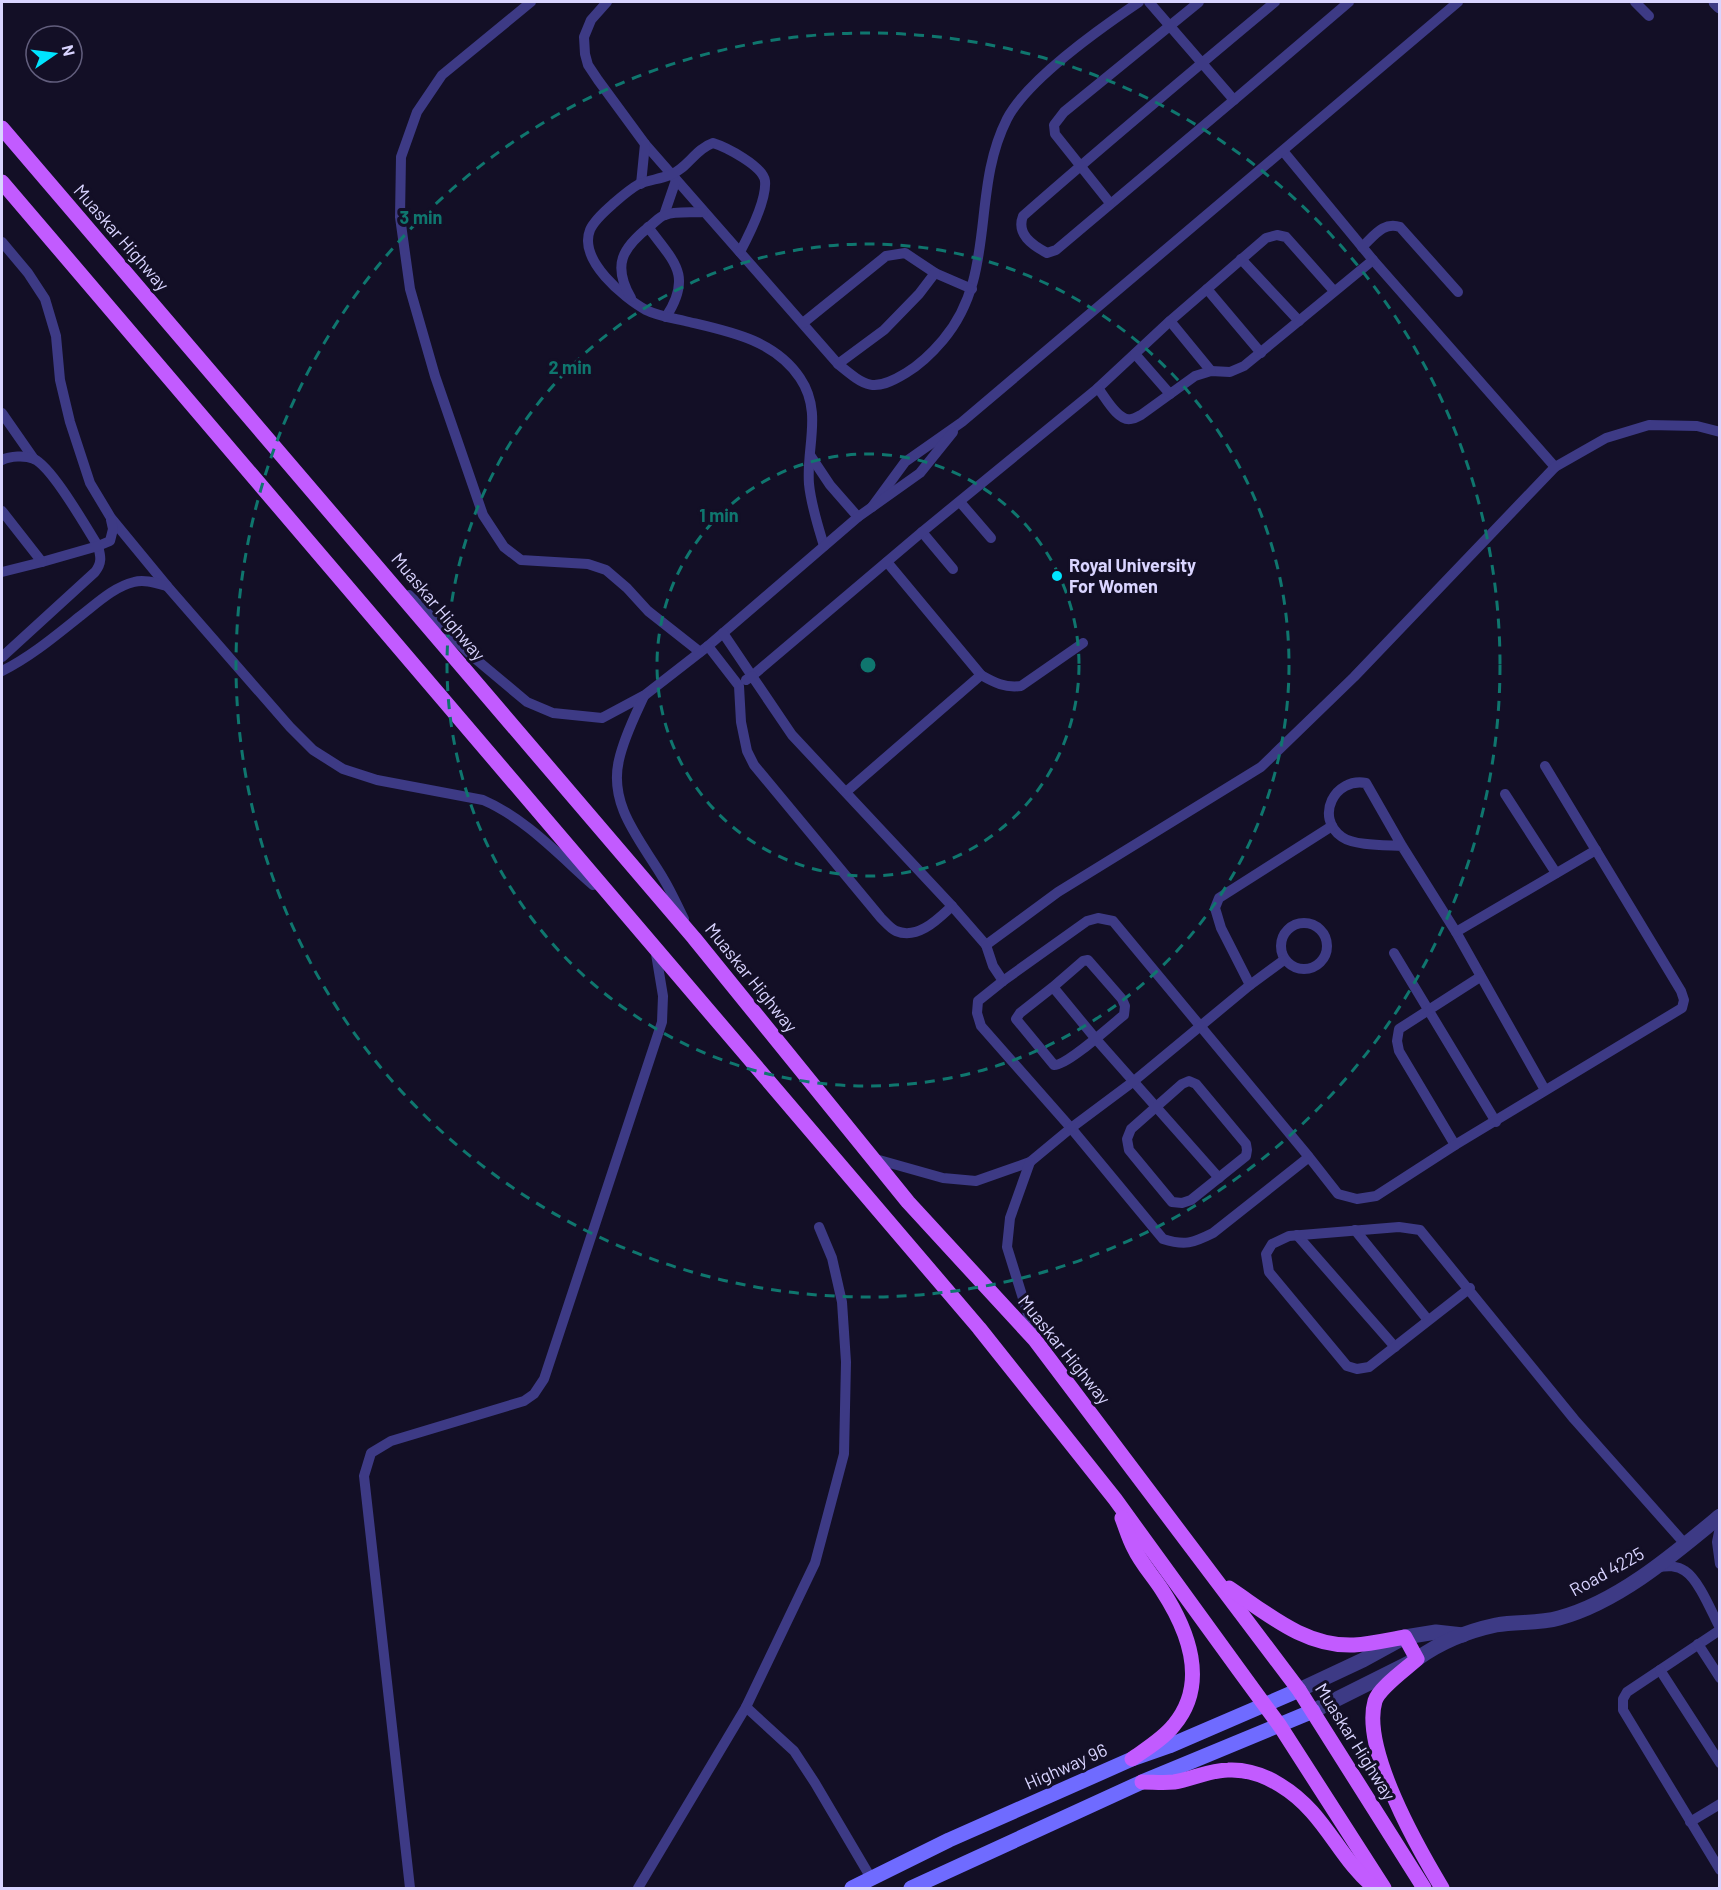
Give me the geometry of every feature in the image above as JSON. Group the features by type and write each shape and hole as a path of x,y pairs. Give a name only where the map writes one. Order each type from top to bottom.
{"main road":[{"name":"Muaskar Highway","path":"2,128 694,938 908,1202 1035,1340 1220,1582 1299,1690 1424,1888"},
{"path":"2,182 979,1328 1115,1498 1280,1726 1384,1888"},
{"path":"1115,1498 1134,1549 1164,1593 1180,1623 1193,1666 1194,1680 1189,1700 1176,1724 1132,1759"},
{"path":"1220,1582 1287,1628 1310,1639 1333,1644 1355,1645 1405,1637 1417,1659 1375,1700 1373,1720 1377,1746 1388,1782 1407,1827 1442,1888"},
{"path":"1142,1782 1174,1782 1228,1770 1257,1773 1268,1778 1297,1795 1315,1813 1361,1877 1375,1888"}],"street":[{"path":"1716,2 1719,6"},
{"name":"Road 4225","path":"1313,1711 1463,1635 1496,1625 1539,1623 1561,1618 1588,1607 1658,1567 1719,1516"},
{"name":"Road 4225","path":"1299,1690 1405,1637 1436,1632 1463,1635"},
{"name":"Highway 96","path":"852,1888 949,1840 1132,1759 1299,1690"},
{"path":"911,1888 1142,1782 1313,1711"}],"lane":[{"path":"531,2 442,75 417,112 401,157 400,218 410,290 435,376 483,515 504,547 521,560 588,564 606,570 648,611 704,650 739,686 741,722 747,751 754,765 881,918 896,931 910,933 928,927 952,906"},
{"path":"607,2 591,20 584,37 588,65 598,80 645,144 838,364 859,381 872,386 894,380 915,368 933,352 953,328 965,308 978,263 986,186 994,149 1008,117 1023,96 1055,66 1113,19 1139,2"},
{"path":"1149,2 1234,100"},
{"path":"1110,203 1055,134 1054,125 1064,112 1199,2"},
{"path":"1275,2 1023,216 1020,224 1023,233 1035,246 1047,253 1056,250 1349,2"},
{"path":"872,507 905,462 962,422 1458,2"},
{"path":"1635,2 1649,16"},
{"path":"664,215 674,177 703,147 713,143 746,160 761,172 765,181 756,221 740,252"},
{"path":"641,184 645,144"},
{"path":"1283,151 1373,260 1555,467"},
{"path":"674,177 641,184 623,195 600,217 590,229 588,240 596,265 618,291 644,308 666,317 752,339 786,360 801,380 812,407 813,430 809,483 824,546"},
{"path":"631,298 621,274 621,262 626,249 637,235 664,215 703,212"},
{"path":"1362,246 1386,226 1400,227 1458,292"},
{"path":"648,227 679,271 680,286 676,301 666,317"},
{"path":"739,686 1098,388 1170,321 1266,238 1277,235 1286,237 1334,291"},
{"path":"2,242 45,298 56,336 60,380 80,456 90,483 111,518 166,586 290,727 313,750 343,769 377,780 483,800 498,807 537,835 620,907"},
{"path":"803,323 886,256 904,254 935,273 972,289"},
{"path":"1241,258 1299,321"},
{"path":"1098,388 1118,414 1131,419 1195,376 1211,371 1230,372 1244,366 1373,260"},
{"path":"838,364 884,330 919,294 935,273"},
{"path":"1208,289 1261,353"},
{"path":"1170,321 1211,371"},
{"path":"1135,354 1170,394"},
{"path":"2,413 34,459 47,470 98,546 100,564 95,572 2,657"},
{"path":"372,559 472,656 527,702 553,713 602,718 645,695 704,650 858,517 920,473 962,422"},
{"path":"986,945 1058,892 1261,767 1354,677 1555,467 1606,438 1649,425 1697,426 1719,432"},
{"path":"810,454 830,485 858,517"},
{"path":"2,459 23,456 34,459"},
{"path":"960,502 991,538"},
{"path":"2,511 42,562"},
{"path":"2,572 110,541 113,530 111,518"},
{"path":"922,532 953,569"},
{"path":"887,562 981,675 998,685 1011,688 1021,686 1083,644"},
{"path":"2,671 32,654 105,597 123,586 136,581 166,586"},
{"path":"723,633 792,735 986,945 993,966 1003,981"},
{"path":"846,792 981,675"},
{"path":"645,695 626,734 618,762 618,787 622,808 632,832 663,878 694,938"},
{"path":"1309,1157 1213,1233 1198,1240 1179,1244 1163,1239 1071,1128 981,1026 977,1013 978,1001 1087,921 1098,918 1113,921 1309,1157 1338,1194 1357,1199 1376,1196 1455,1145 1682,1008 1684,1003 1681,991 1545,766"},
{"path":"1402,846 1351,842 1341,837 1332,826 1328,816 1329,804 1345,785 1357,781 1366,783 1455,932 1545,1090"},
{"path":"1505,794 1556,873"},
{"path":"1250,985 1221,928 1215,908 1219,898 1332,826"},
{"path":"1455,932 1596,850"},
{"path":"1297,924 1311,924 1323,933 1327,947 1323,961 1311,969 1296,969 1284,960 1280,946 1285,932 1297,924"},
{"path":"410,1888 364,1476 371,1453 391,1441 524,1401 534,1394 544,1379 662,1022 663,996 655,948"},
{"path":"1394,953 1496,1122"},
{"path":"872,1158 943,1178 976,1180 1030,1162 1284,960"},
{"path":"1083,961 1092,962 1122,999 1125,1006 1124,1015 1095,1038 1066,1062 1054,1065 1016,1018 1083,961"},
{"path":"1455,1145 1399,1051 1397,1041 1399,1029 1480,977"},
{"path":"1053,987 1219,1178"},
{"path":"1189,1081 1196,1084 1246,1144 1246,1156 1191,1200 1182,1203 1172,1202 1130,1150 1127,1139 1131,1129 1156,1107 1182,1084 1189,1081"},
{"path":"1030,1162 1010,1218 1008,1247 1035,1340"},
{"path":"638,1888 746,1707 815,1563 844,1454 846,1362 842,1302 832,1258 819,1227"},
{"path":"1470,1288 1369,1367 1357,1369 1347,1366 1269,1272 1266,1254 1272,1244 1289,1236 1399,1227 1420,1230 1470,1288 1575,1419 1685,1544"},
{"path":"1355,1230 1428,1320"},
{"path":"1297,1235 1395,1347"},
{"path":"1719,1527 1717,1542 1719,1564"},
{"path":"1658,1567 1672,1566 1685,1570 1693,1578 1719,1629 1628,1692 1623,1699 1623,1710 1719,1870"},
{"path":"1698,1644 1719,1678"},
{"path":"1660,1670 1719,1763"},
{"path":"746,1707 794,1751 871,1878"},
{"path":"1690,1822 1719,1804"}],"place":[{"name":"Royal University For Women","path":"1057,576"}]}
